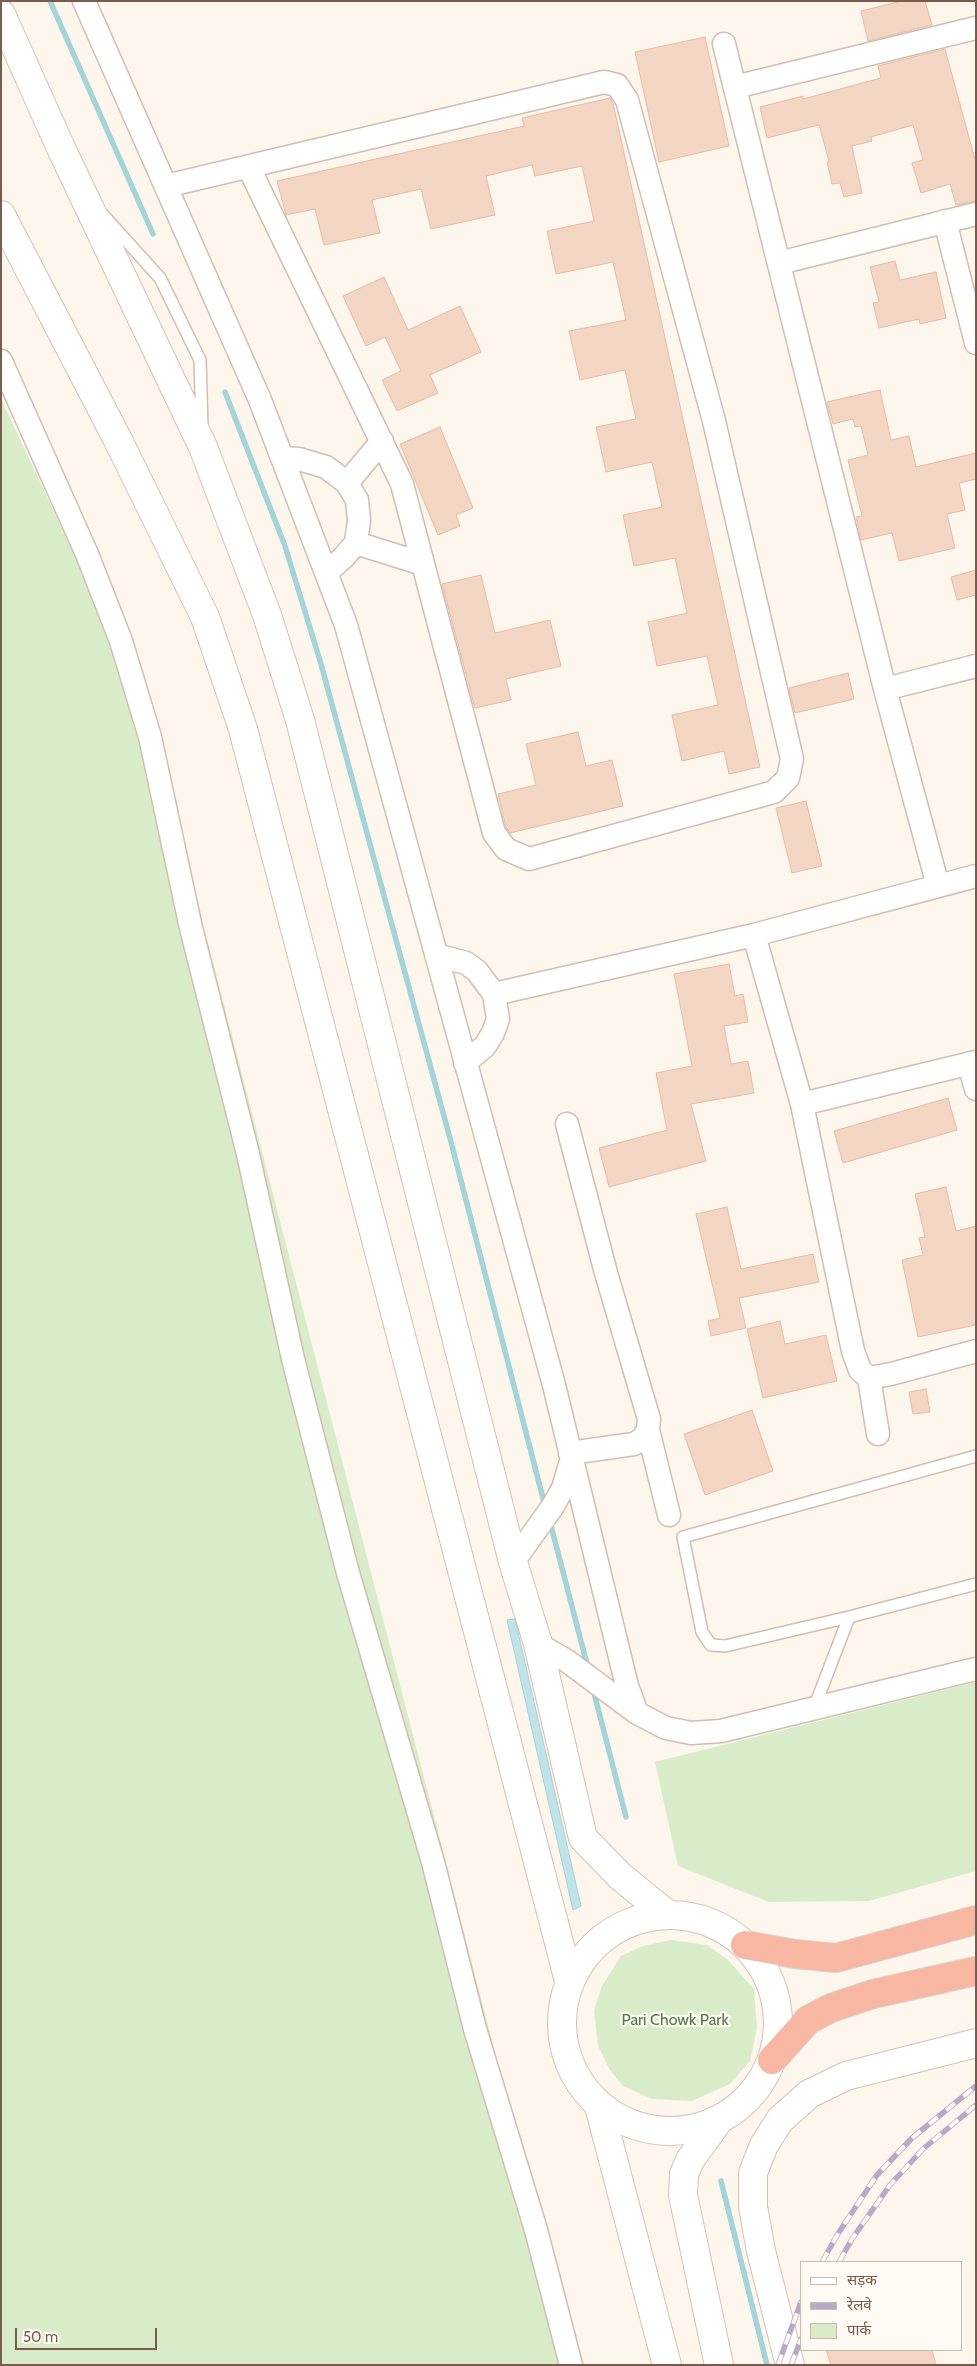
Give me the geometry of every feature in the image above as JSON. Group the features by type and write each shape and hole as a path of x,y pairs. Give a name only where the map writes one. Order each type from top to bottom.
{"highway":[{"path":"744,1945 795,1954 836,1958 976,1920"},
{"path":"772,2060 808,2020 831,2008 873,1994 976,1971"}],"main road":[{"path":"1,14 82,192 203,447 267,615 300,720 513,1562 538,1644 583,1838 621,1877 668,1915"},
{"path":"1,215 118,440 206,617 243,729 570,1980"},
{"path":"668,1915 696,1918 722,1928 744,1945 764,1970 776,1999 778,2030 772,2060 759,2084 742,2105 719,2120 689,2130 657,2130 626,2123 599,2106 577,2079 564,2048 561,2014 570,1980 586,1954 609,1933 637,1919 668,1915"},
{"path":"790,2365 761,2251 752,2207 753,2173 764,2145 780,2120 809,2094 846,2076 976,2043"},
{"path":"599,2106 666,2365"},
{"path":"719,2120 690,2160 684,2174 683,2195 719,2365"}],"street":[{"path":"84,1 260,400 346,625 554,1385 627,1686 636,1712"},
{"path":"735,87 976,28"},
{"path":"724,44 885,689 938,886"},
{"path":"166,186 249,168 604,82 617,86 628,100 714,421 792,759 788,778 774,792 529,859 506,849 494,832 402,484 249,168"},
{"path":"779,264 976,214"},
{"path":"945,222 976,343"},
{"path":"1,361 90,563 121,641 150,737 191,928 248,1154 293,1359 346,1564 433,1862 474,2029 536,2230 571,2365"},
{"path":"347,482 382,440"},
{"path":"282,458 299,459 326,467 347,482 357,500 359,520 356,543 326,573"},
{"path":"356,543 423,564"},
{"path":"885,689 976,666"},
{"path":"494,994 754,934 976,876"},
{"path":"754,934 802,1104 853,1350 860,1370 869,1378 878,1434"},
{"path":"436,955 466,963 477,971 494,994 498,1019 493,1033 485,1046 465,1063"},
{"path":"802,1104 972,1063 976,1089"},
{"path":"567,1124 606,1273 649,1419 648,1430 669,1515"},
{"path":"869,1378 891,1374 976,1351"},
{"path":"571,1457 634,1444 642,1439 648,1430"},
{"path":"513,1562 548,1513 563,1488 571,1457"},
{"path":"538,1644 567,1661 636,1712 666,1728 691,1733 721,1731 976,1669"}],"lane":[{"path":"976,1456 683,1536 702,1632 711,1645 725,1646 849,1617 976,1584"},
{"path":"814,1708 849,1617"}],"green space":[{"path":"1,399 148,711 576,2365 1,2365"},
{"path":"976,1682 976,1871 869,1901 769,1902 678,1866 655,1762"},
{"name":"Pari Chowk Park","path":"671,1940 707,1945 728,1960 754,1989 757,2028 750,2061 730,2084 692,2101 652,2099 623,2086 610,2070 598,2046 594,2010 602,1986 621,1956 643,1946"}],"water":[{"path":"515,1619 581,1906 573,1910 507,1620"}],"building":[{"path":"901,1 925,1 932,25 868,41 861,11"},
{"path":"705,37 729,146 659,162 635,52"},
{"path":"945,49 976,163 976,201 956,205 950,184 921,193 912,163 923,160 913,125 871,137 872,141 852,146 862,193 844,197 840,183 832,184 827,162 829,161 819,125 767,138 760,107 803,96 803,99 881,78 878,66"},
{"path":"610,98 613,103 760,767 729,774 724,751 682,761 672,715 718,705 707,656 657,666 648,622 687,613 675,558 634,566 623,515 662,507 652,462 606,472 596,427 636,419 625,370 580,380 569,331 626,320 613,262 556,274 547,231 594,221 582,166 535,176 532,165 486,176 495,215 431,229 421,189 372,200 380,233 324,245 315,209 286,215 277,181 524,126 522,118"},
{"path":"895,261 900,280 936,272 946,318 920,324 919,319 879,328 873,303 879,302 870,267"},
{"path":"384,277 408,330 460,306 481,352 430,375 438,393 397,411 382,380 401,371 385,337 366,346 343,296"},
{"path":"880,390 891,440 909,436 916,467 976,453 976,479 959,483 965,510 947,514 955,548 899,561 892,533 861,540 856,517 862,516 848,460 868,455 861,426 855,427 853,419 833,424 827,402"},
{"path":"440,427 473,508 456,515 460,526 438,535 400,444"},
{"path":"976,570 976,595 957,600 951,577"},
{"path":"481,575 495,633 550,620 561,666 506,679 511,700 475,708 442,584"},
{"path":"848,673 854,699 795,713 789,688"},
{"path":"578,732 586,766 612,760 623,806 510,833 506,827 498,794 536,785 526,744"},
{"path":"806,801 822,866 792,873 776,808"},
{"path":"729,964 735,996 743,994 748,1022 724,1026 731,1064 748,1061 754,1093 691,1104 706,1161 609,1187 599,1148 667,1130 656,1073 692,1066 674,974"},
{"path":"948,1098 957,1130 843,1163 834,1131"},
{"path":"946,1187 956,1231 976,1226 976,1325 918,1337 902,1260 923,1255 919,1238 925,1237 915,1194"},
{"path":"727,1207 741,1269 813,1254 819,1282 739,1298 746,1328 711,1336 708,1321 720,1318 696,1214"},
{"path":"780,1321 785,1344 826,1335 837,1381 763,1398 747,1329"},
{"path":"926,1389 930,1412 913,1414 909,1392"},
{"path":"752,1410 773,1471 705,1495 684,1434"},
{"path":"826,2351 932,2351 936,2365 831,2365"}],"waterway":[{"path":"50,1 153,234"},
{"path":"225,392 285,546 321,664 451,1142 545,1506"},
{"path":"550,1522 588,1668"},
{"path":"593,1689 626,1817"},
{"path":"721,2181 767,2365"}],"railway":[{"path":"823,2261 839,2232 877,2175 912,2138 976,2086"},
{"path":"840,2261 852,2239 890,2185 923,2149 976,2105"},
{"path":"778,2365 800,2305"},
{"path":"791,2365 800,2342"}]}
